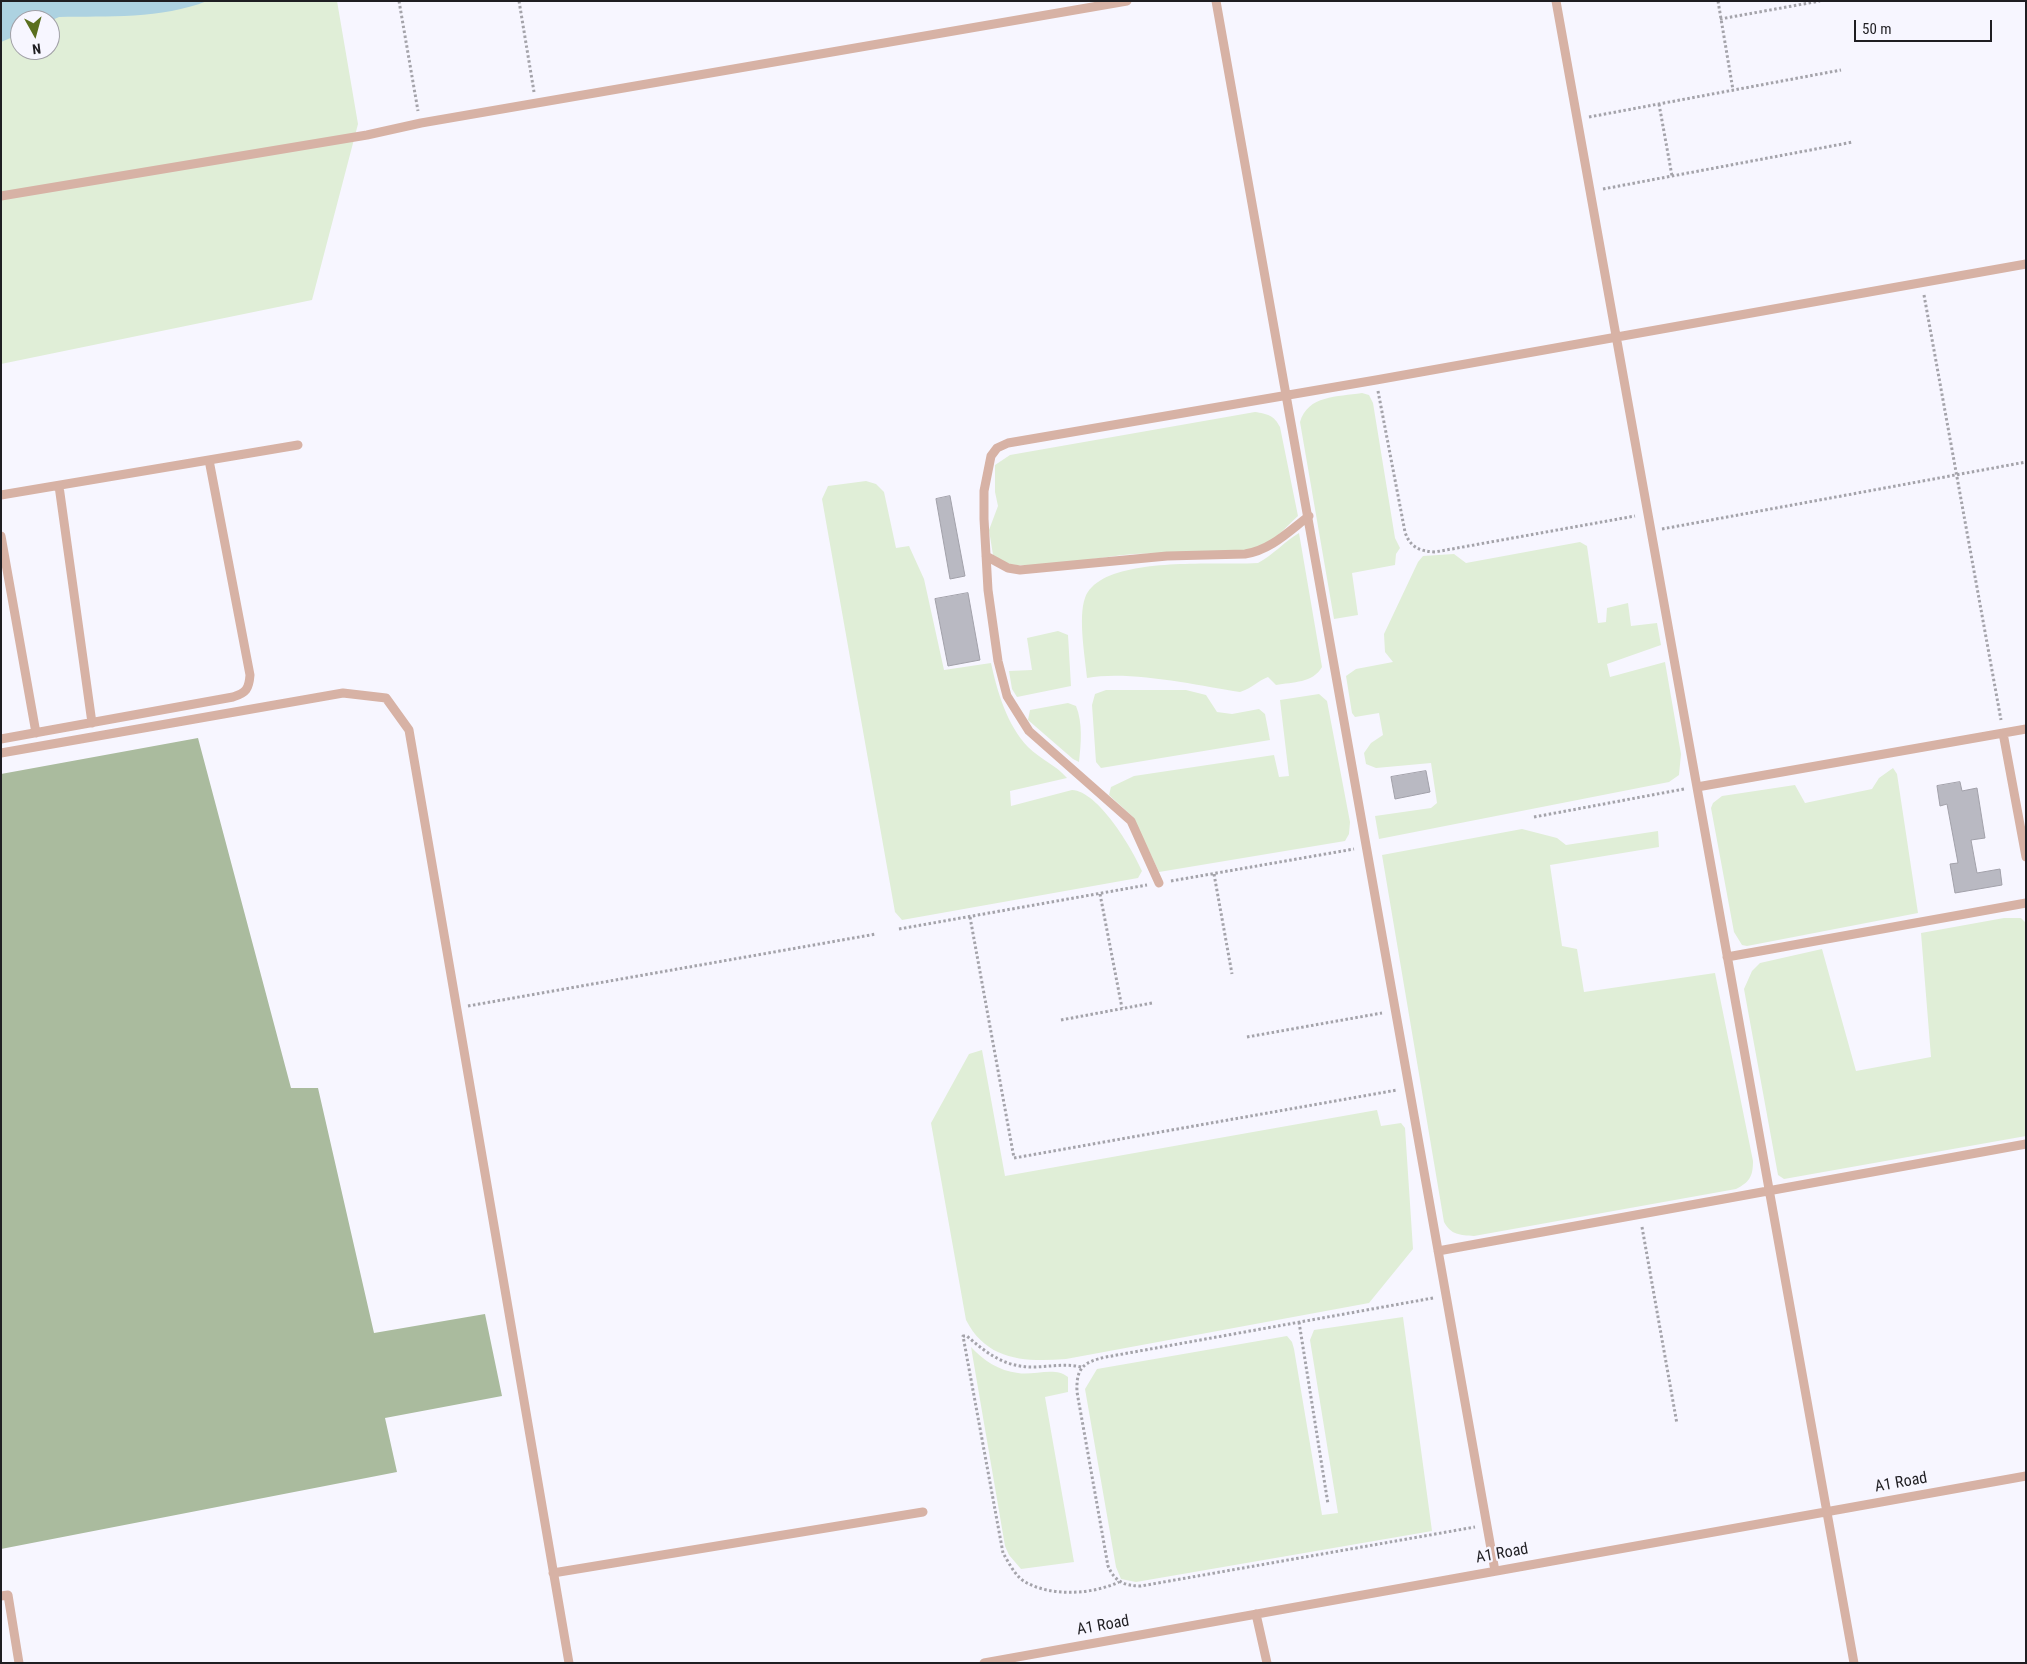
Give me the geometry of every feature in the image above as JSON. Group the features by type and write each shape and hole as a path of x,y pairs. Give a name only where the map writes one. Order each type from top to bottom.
{"lane":[{"path":"1,196 1126,1"},
{"path":"1216,1 1288,395 1495,1571"},
{"path":"1556,1 1854,1663"},
{"path":"1159,883 1131,822 1029,731 1007,696 998,661 988,590 986,556 984,491 991,456 998,448 1008,442 1376,380 2026,264"},
{"path":"1,495 298,445"},
{"path":"1,739 244,694 249,687 250,675 209,460"},
{"path":"59,486 92,723"},
{"path":"986,556 1008,568 1020,570 1167,556 1245,554 1255,552 1275,542 1309,516"},
{"path":"1,536 36,734"},
{"path":"1,753 343,693 386,698 409,730 569,1663"},
{"path":"1697,787 2026,729"},
{"path":"2004,733 2026,857"},
{"path":"1727,957 2026,904"},
{"path":"1438,1251 2026,1144"},
{"name":"A1 Road","path":"984,1663 2026,1476"},
{"path":"553,1572 923,1512"},
{"path":"1,1596 8,1595 19,1663"},
{"path":"1256,1614 1267,1663"}],"path":[{"path":"399,1 421,123"},
{"path":"519,1 536,104"},
{"path":"1718,1 1733,90"},
{"path":"1720,18 1820,1"},
{"path":"1577,119 1841,70"},
{"path":"1659,104 1672,176"},
{"path":"1590,192 1853,142"},
{"path":"1922,282 2004,733"},
{"path":"1376,380 1405,532 1408,540 1414,547 1423,551 1435,552 1648,514"},
{"path":"1651,532 2026,462"},
{"path":"1534,817 1697,787"},
{"path":"899,929 1367,847"},
{"path":"1214,874 1232,974"},
{"path":"1100,894 1122,1008"},
{"path":"970,917 1014,1158 1410,1088"},
{"path":"456,1008 876,934"},
{"path":"1061,1020 1152,1002"},
{"path":"1247,1037 1396,1010"},
{"path":"1640,1214 1677,1424"},
{"path":"1446,1296 1106,1357 1093,1360 1081,1367 1077,1378 1079,1402 1108,1566 1119,1582 1128,1586 1141,1586 1487,1525"},
{"path":"1299,1322 1328,1504"},
{"path":"1081,1367 1065,1364 1031,1367 1007,1364 985,1352 967,1336 963,1336 1003,1553 1014,1570 1026,1583 1044,1589 1066,1592 1103,1589 1119,1582"}],"green space":[{"path":"1,1 337,1 358,124 312,300 1,364"},
{"path":"1362,393 1369,395 1373,403 1395,538 1400,548 1396,554 1395,565 1352,573 1358,615 1334,619 1300,422 1304,413 1317,402 1334,397"},
{"path":"1255,412 1270,416 1280,427 1298,516 1268,543 1256,548 1226,553 1149,553 1032,565 1011,564 993,555 989,530 998,506 995,492 995,465 1010,455"},
{"path":"866,481 876,484 884,492 896,548 909,546 924,579 944,670 991,663 996,685 1014,729 1028,747 1067,778 1010,791 1011,806 1072,790 1082,793 1103,810 1113,822 1142,871 1138,878 902,920 895,912 822,499 828,486"},
{"path":"1299,533 1322,667 1313,676 1302,681 1276,685 1268,677 1240,692 1142,677 1104,676 1087,678 1082,616 1085,598 1095,584 1113,574 1136,568 1163,565 1258,563"},
{"path":"1580,542 1587,546 1598,623 1606,622 1607,608 1628,603 1631,626 1657,623 1661,645 1607,664 1610,677 1665,662 1681,754 1679,775 1669,782 1379,839 1375,816 1431,808 1437,803 1431,763 1376,768 1366,764 1364,753 1371,743 1383,735 1379,713 1355,717 1352,713 1346,676 1356,669 1393,662 1385,652 1384,634 1418,562 1423,556 1454,554 1466,563"},
{"path":"1058,631 1068,635 1071,686 1017,697 1012,689 1009,671 1032,670 1027,638"},
{"path":"1106,690 1186,690 1206,695 1217,712 1232,714 1259,709 1265,714 1270,740 1101,768 1096,762 1092,705 1095,694"},
{"path":"1319,694 1327,701 1350,822 1349,834 1345,841 1159,872 1133,817 1109,795 1111,787 1134,776 1274,755 1279,777 1289,776 1280,700"},
{"path":"1068,703 1076,706 1080,719 1081,741 1079,762 1028,720 1030,710"},
{"path":"198,738 291,1088 318,1088 374,1333 485,1314 502,1396 385,1418 397,1472 1,1549 1,774"},
{"path":"1893,768 1897,774 1918,913 1747,946 1742,945 1734,932 1711,808 1713,803 1722,796 1795,785 1805,803 1872,789 1879,778"},
{"path":"1522,829 1557,838 1566,845 1658,831 1659,847 1550,865 1562,946 1577,949 1584,992 1715,973 1753,1161 1750,1178 1741,1186 1736,1189 1474,1236 1460,1235 1453,1232 1444,1222 1382,855"},
{"path":"2004,918 2021,918 2026,923 2026,1136 1784,1179 1778,1175 1744,989 1752,971 1760,963 1822,949 1856,1071 1931,1057 1921,933"},
{"path":"982,1050 1005,1176 1377,1110 1381,1126 1401,1123 1405,1128 1413,1249 1369,1303 1066,1359 1022,1359 996,1351 975,1334 966,1320 931,1123 969,1054"},
{"path":"1403,1317 1432,1531 1136,1582 1121,1579 1116,1567 1085,1389 1097,1369 1287,1336 1292,1342 1294,1349 1322,1515 1338,1513 1310,1340 1314,1330"},
{"path":"971,1347 986,1360 1004,1370 1024,1374 1057,1372 1068,1377 1068,1392 1045,1397 1074,1562 1021,1569 1009,1555 1005,1546"}],"water":[{"path":"1,1 207,1 172,11 115,16 60,17 60,10 10,10 10,38 1,42"}],"building":[{"path":"950,496 965,576 950,579 936,499"},
{"path":"968,593 980,660 948,666 935,599"},
{"path":"1426,771 1430,792 1395,799 1391,777"},
{"path":"1960,782 1962,791 1977,788 1985,838 1971,840 1977,873 2000,869 2002,885 1955,893 1950,864 1958,863 1947,804 1940,806 1937,786"}]}
